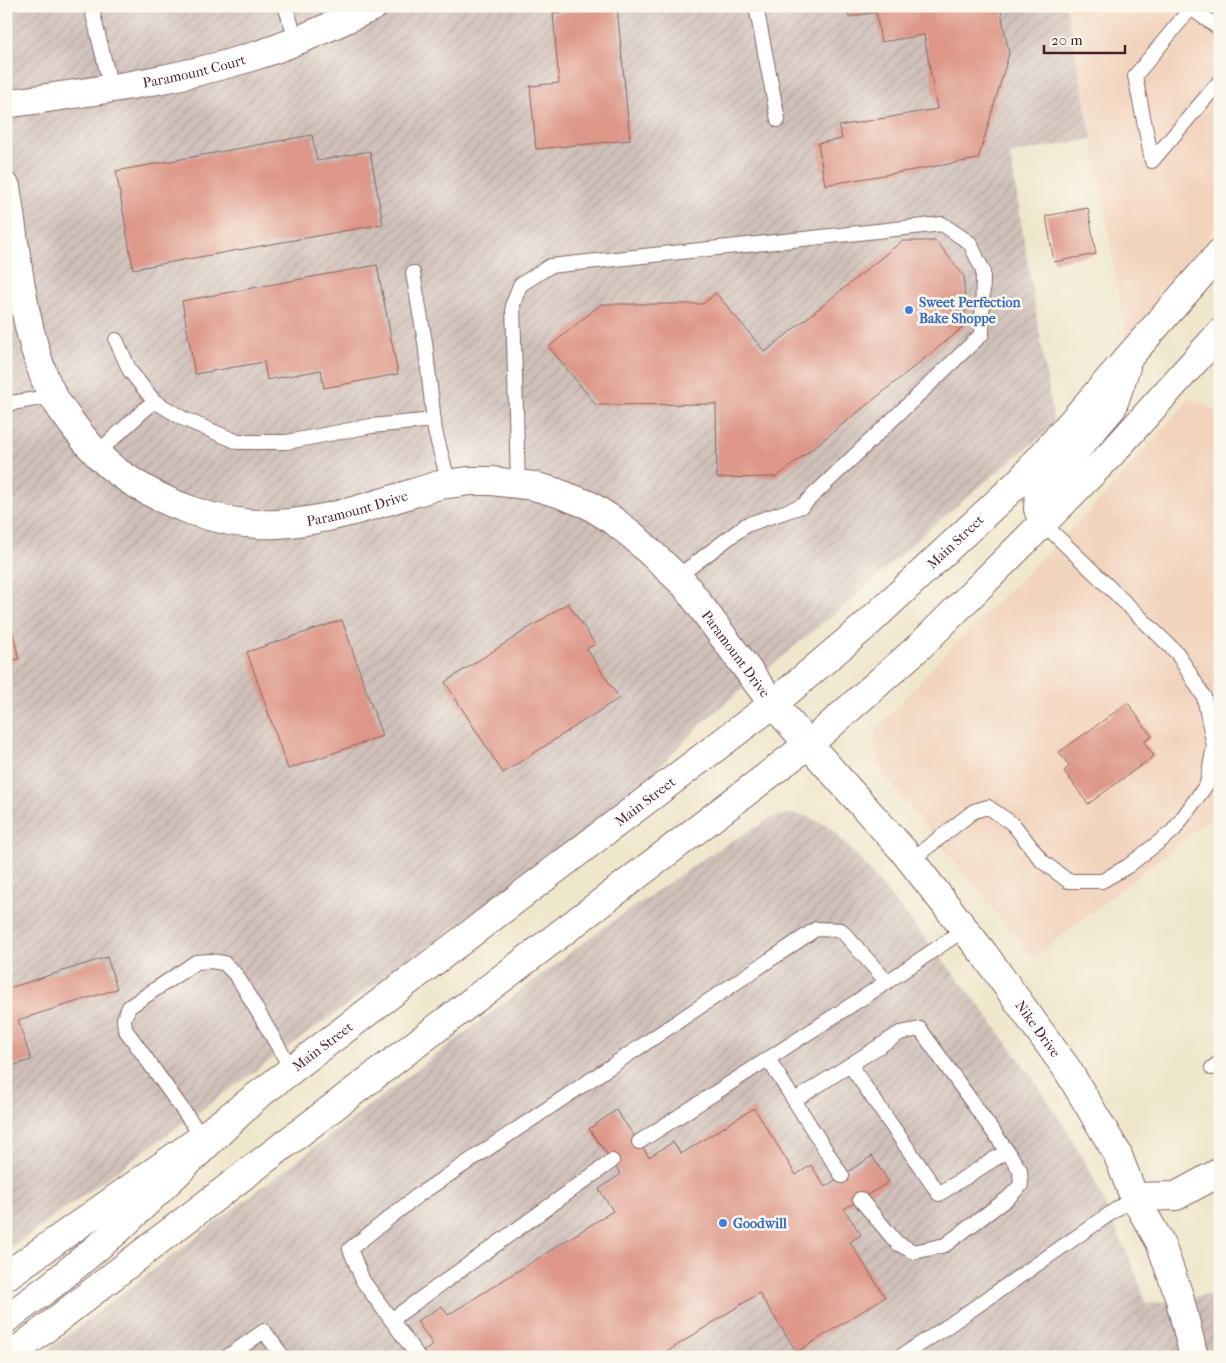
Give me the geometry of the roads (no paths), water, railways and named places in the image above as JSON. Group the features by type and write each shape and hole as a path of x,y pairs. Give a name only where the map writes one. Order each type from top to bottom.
{"main road":[{"name":"Paramount Court","path":"6,104 200,72 250,58 297,41 374,6"},
{"name":"Paramount Drive","path":"6,187 31,339 46,381 58,405 83,440 117,472 152,494 189,511 252,523 277,524 324,519 439,485 470,481 534,486 589,505 633,536 685,585 773,704 809,744"},
{"name":"Main Street","path":"205,1141 292,1070 773,704 865,626 1019,482 1220,253"},
{"path":"9,1357 173,1229 809,744 920,646 1111,454 1220,333"},
{"path":"1043,522 1038,509 1039,491 1112,408 1130,356"},
{"name":"Nike Drive","path":"809,744 911,860 965,929 1067,1069 1117,1153 1134,1197 1160,1242 1179,1296 1194,1357"},
{"path":"6,1276 205,1141"},
{"path":"6,1319 52,1285 118,1230 205,1141"},
{"path":"1134,1197 1176,1196 1220,1172"}],"lane":[{"path":"91,6 111,88"},
{"path":"285,6 297,41"},
{"path":"756,6 778,120"},
{"path":"1220,29 1191,8 1135,76 1152,161 1220,81"},
{"path":"518,484 513,304 520,285 550,266 942,224 970,243 983,271 982,334 802,506 746,525 677,577"},
{"path":"413,273 425,342 435,431 449,484"},
{"path":"116,340 130,371 154,401 184,419 238,442 287,442 371,426 434,420"},
{"path":"6,404 53,396"},
{"path":"98,453 154,401"},
{"path":"911,860 974,811 988,807 1013,824 1042,861 1068,881 1102,881 1128,866 1173,831 1207,784 1214,746 1204,698 1177,653 1043,522"},
{"path":"417,1355 363,1281 350,1248 417,1196 816,929 841,930 887,982"},
{"path":"639,1142 887,982 965,929"},
{"path":"205,1141 125,1029 124,1019 129,1007 196,962 224,963 237,976 292,1070"},
{"path":"795,1100 900,1033 920,1029 1020,1170 1021,1185 1008,1198 945,1245 914,1252 897,1243 860,1200"},
{"path":"768,1059 842,1176"},
{"path":"850,1065 940,1194 1007,1151"},
{"path":"391,1320 612,1161"},
{"path":"900,1357 1134,1197"},
{"path":"227,1357 264,1330 283,1357"}],"place":[{"name":"Sweet Perfection Bake Shoppe","path":"909,310"},
{"name":"Goodwill","path":"723,1223"}]}
